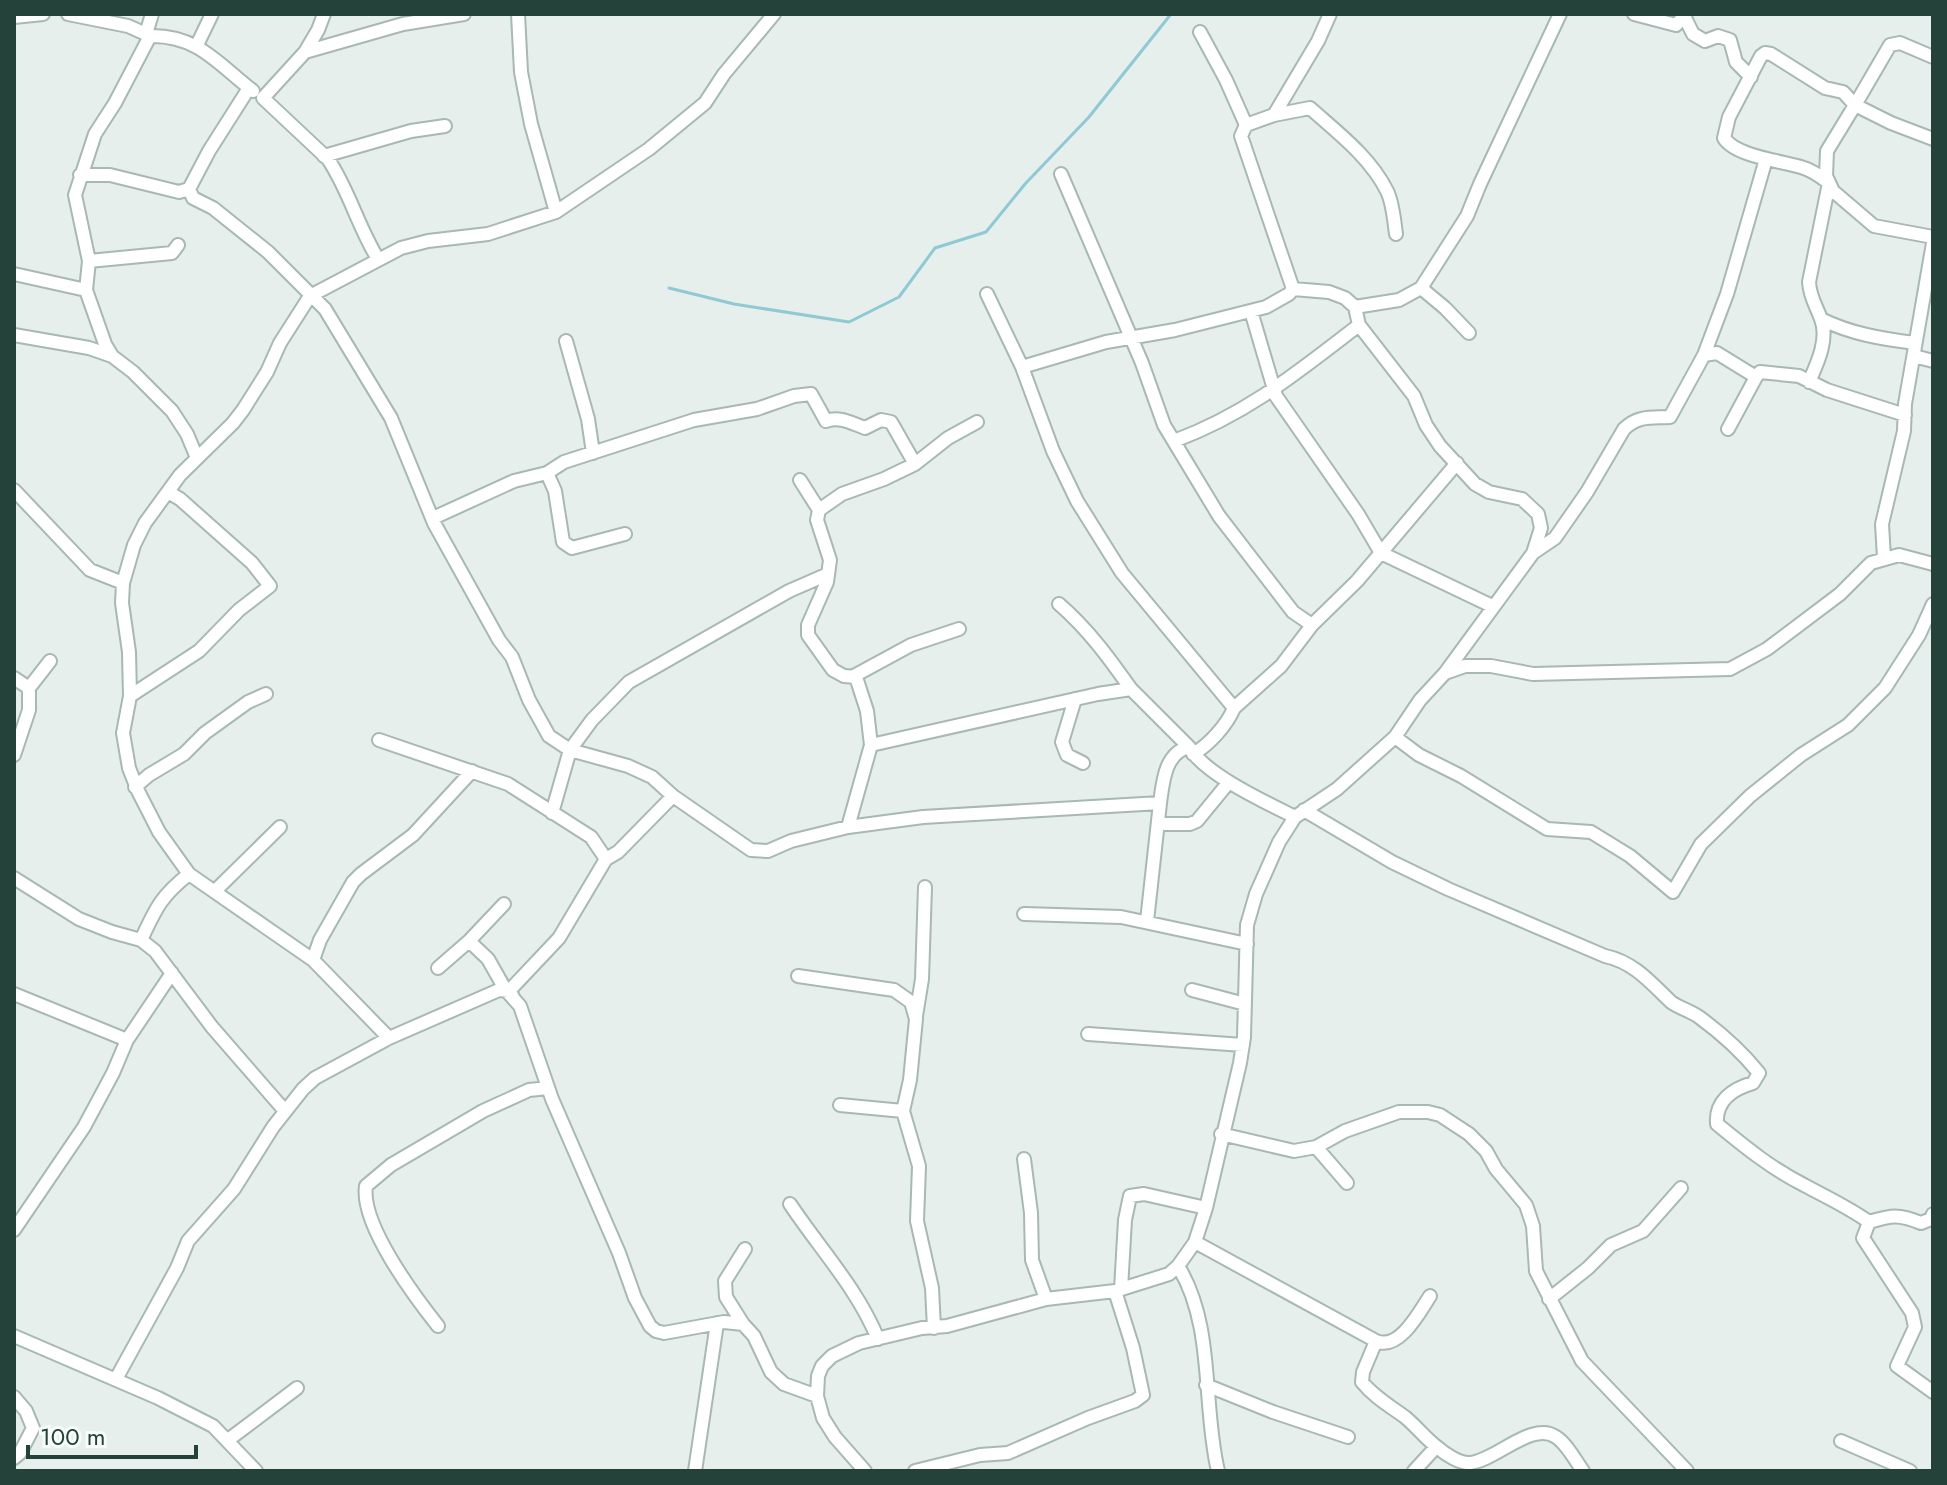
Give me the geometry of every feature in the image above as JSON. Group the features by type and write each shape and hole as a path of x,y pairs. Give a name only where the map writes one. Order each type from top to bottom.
{"street":[{"path":"14,17 40,14"},
{"path":"68,14 128,26 148,35 168,35 197,45 263,98 324,156 336,171 363,235 378,259"},
{"path":"112,356 86,290 89,261 75,195 95,134 115,103 148,35 152,14"},
{"path":"197,45 212,14"},
{"path":"263,98 305,52 324,14"},
{"path":"305,52 403,24 464,14"},
{"path":"518,14 521,72 531,124 556,212"},
{"path":"389,1038 313,960 189,874 159,832 135,787 123,733 130,696 129,652 122,603 123,583 134,545 168,492 243,410 310,296 378,259 414,245 488,234 556,212 649,149 705,103 724,74 774,14"},
{"path":"1274,115 1318,41 1330,14"},
{"path":"1355,307 1399,300 1421,288 1467,216 1560,14"},
{"path":"1634,14 1676,25 1685,15 1693,34 1705,41 1718,36 1730,40 1736,62 1751,77"},
{"path":"1200,32 1246,125"},
{"path":"1884,558 1882,524 1904,431 1933,240 1874,226 1833,191 1826,176 1827,151 1890,45 1900,43 1933,57"},
{"path":"1829,183 1802,167 1766,159 1727,144 1724,138 1729,117 1765,53 1825,88 1843,92 1855,105 1933,139"},
{"path":"80,175 110,175 179,192 189,189 249,88"},
{"path":"1293,289 1244,148 1241,136 1246,125 1274,115 1310,108 1348,141 1389,193 1396,234"},
{"path":"324,156 411,131 445,126"},
{"path":"865,1471 823,1418 817,1396 818,1376 822,1366 832,1356 859,1343 934,1328 1046,1299 1118,1290 1169,1274 1195,1242 1206,1208 1243,1045 1247,925 1256,894 1279,842 1300,814 1337,789 1395,737 1533,553 1555,538 1587,492 1624,429 1641,417 1670,417 1704,355 1727,294 1766,159"},
{"path":"1061,174 1164,425 1219,516 1293,612 1312,625"},
{"path":"1809,382 1821,351 1824,330 1810,297 1809,282 1829,183"},
{"path":"189,189 193,198 213,208 268,252 325,309 385,407 442,538 499,640 512,657 539,719 549,736 570,750 628,766 652,777 673,796 751,850 768,851 791,841 848,827 965,814 1160,803"},
{"path":"89,261 154,257 172,253 178,245"},
{"path":"14,274 86,290"},
{"path":"1421,288 1469,333"},
{"path":"1293,289 1329,292 1345,298 1355,307 1359,325 1414,396 1426,425 1440,446 1475,484 1489,492 1522,499 1538,514 1541,528 1533,553"},
{"path":"1022,367 1106,342 1175,330 1266,307 1293,289"},
{"path":"987,294 1022,367 1053,451 1077,501 1122,573 1234,708"},
{"path":"1251,311 1274,391 1381,553 1492,606"},
{"path":"1821,319 1842,330 1915,350 1933,361"},
{"path":"1174,441 1204,430 1274,391 1359,325"},
{"path":"14,335 89,348 112,356 172,411 187,434 197,458"},
{"path":"566,341 588,419 593,453"},
{"path":"1704,355 1717,353 1756,377"},
{"path":"1728,429 1760,372 1799,376 1827,390 1905,415"},
{"path":"433,518 514,481 547,473 564,462 694,420 757,409 794,396 811,394 826,421 844,419 865,428 881,420 891,422 915,464"},
{"path":"819,510 842,494 915,464 948,438 977,422"},
{"path":"1147,921 1167,765 1179,749 1191,750 1211,739 1234,708 1281,666 1312,625 1357,581 1457,463"},
{"path":"547,473 555,491 563,542 572,548 625,534"},
{"path":"800,480 819,510 817,520 830,560 821,599 808,625 808,635 833,670 856,677 867,711 871,745 848,827"},
{"path":"14,490 90,570 123,583"},
{"path":"130,696 199,651 239,610 270,586 252,563 180,499 168,492"},
{"path":"1445,673 1465,666 1491,666 1533,674 1730,669 1767,649 1840,594 1871,563 1899,555 1933,564"},
{"path":"552,813 570,750 592,720 629,682 789,591 828,574"},
{"path":"1059,604 1103,649 1131,689 1191,750 1229,782 1300,814 1448,889 1605,956 1619,959 1643,975 1672,1002 1712,1026 1759,1073 1753,1083 1738,1087 1722,1101 1716,1112 1717,1124 1754,1154 1803,1185 1840,1202 1869,1222"},
{"path":"1395,737 1419,755 1461,776 1547,829 1591,832 1630,856 1673,892 1701,844 1750,796 1801,755 1848,725 1885,688 1919,635 1933,604"},
{"path":"852,677 911,645 959,629"},
{"path":"14,755 29,710 29,688 50,661"},
{"path":"14,678 29,688"},
{"path":"871,745 1131,689"},
{"path":"135,787 160,767 184,754 205,733 248,702 266,694"},
{"path":"1075,699 1062,742 1067,755 1083,763"},
{"path":"379,740 508,784 591,837 606,859"},
{"path":"313,960 320,940 353,882 413,835 472,771"},
{"path":"1158,824 1190,824 1197,821 1229,782"},
{"path":"116,1379 177,1268 188,1241 234,1189 285,1111 315,1078 389,1038 509,992 559,938 606,859 618,852 673,796"},
{"path":"216,890 280,827"},
{"path":"141,940 158,903 189,874"},
{"path":"14,878 79,919 141,940 155,951 212,1027 285,1111"},
{"path":"925,887 922,979 910,1080 903,1111 919,1166 917,1221 932,1288 934,1328"},
{"path":"438,968 504,904"},
{"path":"1024,914 1121,917 1247,944"},
{"path":"469,941 488,959 524,1017 548,1088 619,1253 635,1298 650,1326 664,1333 717,1323 748,1326 771,1372 784,1384 817,1396"},
{"path":"14,1230 84,1127 127,1040 172,973"},
{"path":"798,976 894,990 911,1002 916,1019"},
{"path":"1192,990 1245,1004"},
{"path":"14,994 127,1040"},
{"path":"1088,1034 1243,1045"},
{"path":"438,1326 408,1289 392,1262 366,1204 366,1186 391,1165 483,1111 529,1090 548,1088"},
{"path":"840,1105 903,1111"},
{"path":"1221,1134 1294,1151 1316,1147 1345,1131 1399,1112 1440,1115 1469,1134 1486,1151 1496,1169 1526,1205 1533,1226 1536,1271 1582,1361 1687,1471"},
{"path":"1316,1147 1347,1183"},
{"path":"1024,1159 1031,1213 1032,1260 1046,1299"},
{"path":"1549,1299 1611,1245 1643,1231 1681,1188"},
{"path":"915,1471 980,1455 1008,1453 1143,1395 1118,1290 1130,1196 1144,1194 1206,1208"},
{"path":"790,1204 856,1294 878,1339"},
{"path":"1869,1222 1888,1216 1902,1216 1921,1223 1931,1219 1933,1214"},
{"path":"1869,1222 1863,1238 1912,1313 1915,1327 1897,1366 1933,1392"},
{"path":"1195,1242 1383,1344 1394,1341 1430,1296"},
{"path":"743,1324 726,1297 725,1281 745,1249"},
{"path":"1178,1266 1198,1313 1211,1443 1218,1471"},
{"path":"695,1471 717,1323"},
{"path":"14,1337 116,1379 213,1426 256,1471"},
{"path":"1376,1341 1362,1382 1369,1392 1404,1416 1436,1447 1472,1467 1526,1437 1545,1432 1556,1436 1583,1471"},
{"path":"1206,1385 1348,1437"},
{"path":"228,1440 297,1388"},
{"path":"14,1397 26,1411 33,1428 14,1458"},
{"path":"1841,1441 1910,1471"},
{"path":"1414,1471 1436,1447"}],"waterway":[{"path":"669,288 734,304 849,322 899,297 935,248 986,232 1025,184 1089,117 1171,14"}]}
